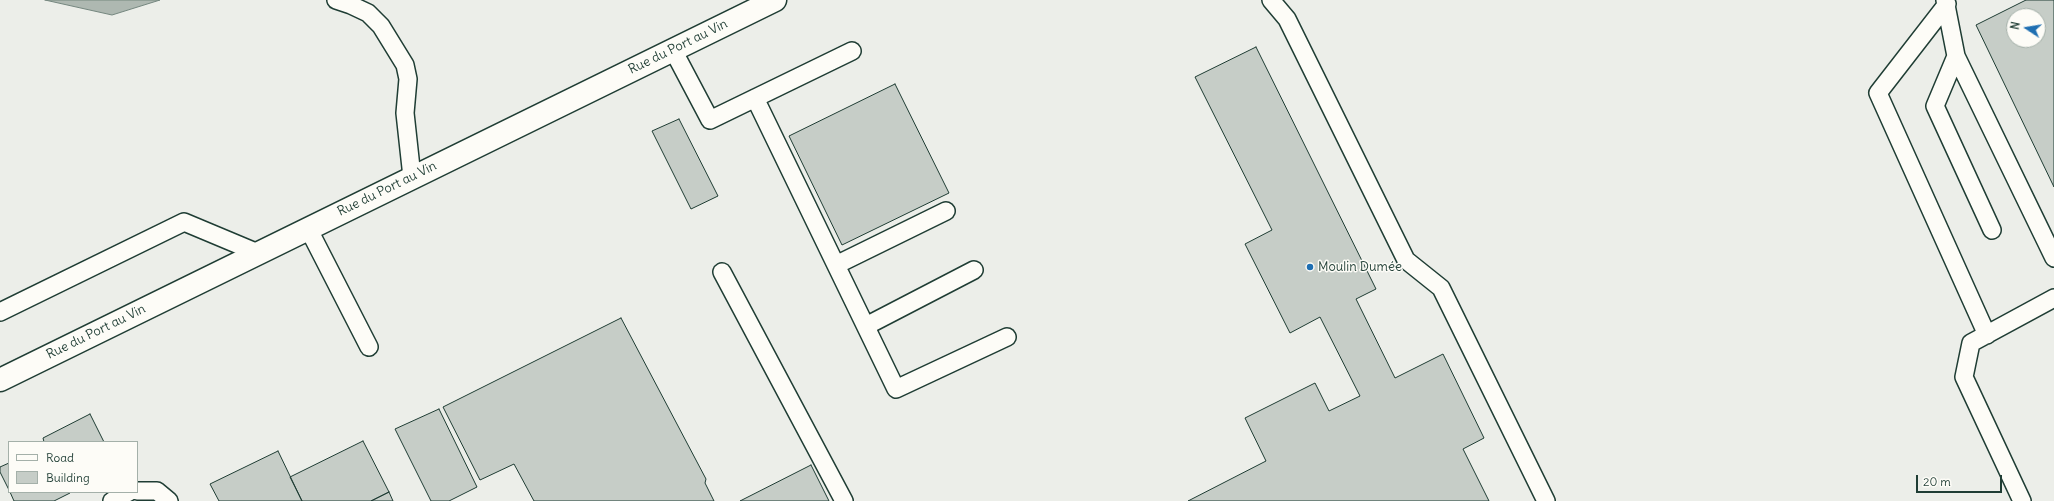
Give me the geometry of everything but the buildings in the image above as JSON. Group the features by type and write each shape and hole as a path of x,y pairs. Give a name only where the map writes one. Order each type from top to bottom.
{"street":[{"name":"Rue du Port au Vin","path":"0,380 775,0"}],"lane":[{"path":"336,0 351,4 368,14 377,22 395,47 405,65 408,79 405,113 412,177"},
{"path":"1271,0 1287,19 1406,260 1441,288 1546,501"},
{"path":"1946,2 1956,56 2054,258"},
{"path":"1946,2 1878,93 1987,335"},
{"path":"672,50 710,120 852,50"},
{"path":"1956,56 1935,106 1992,230"},
{"path":"754,98 896,389 1007,337"},
{"path":"836,264 946,211"},
{"path":"0,312 184,222 258,253"},
{"path":"308,228 368,347"},
{"path":"866,326 974,270"},
{"path":"722,272 844,501"},
{"path":"2022,501 1964,377 1971,343 2054,298"},
{"path":"138,491 157,491 169,501"},
{"path":"112,501 127,493"}],"shaded area":[{"path":"0,0 45,0 112,15 160,0 2054,0 2054,501 0,501"},
{"path":"45,0 160,0 112,15"}],"place":[{"name":"Moulin Dumée","path":"1310,267"}]}
